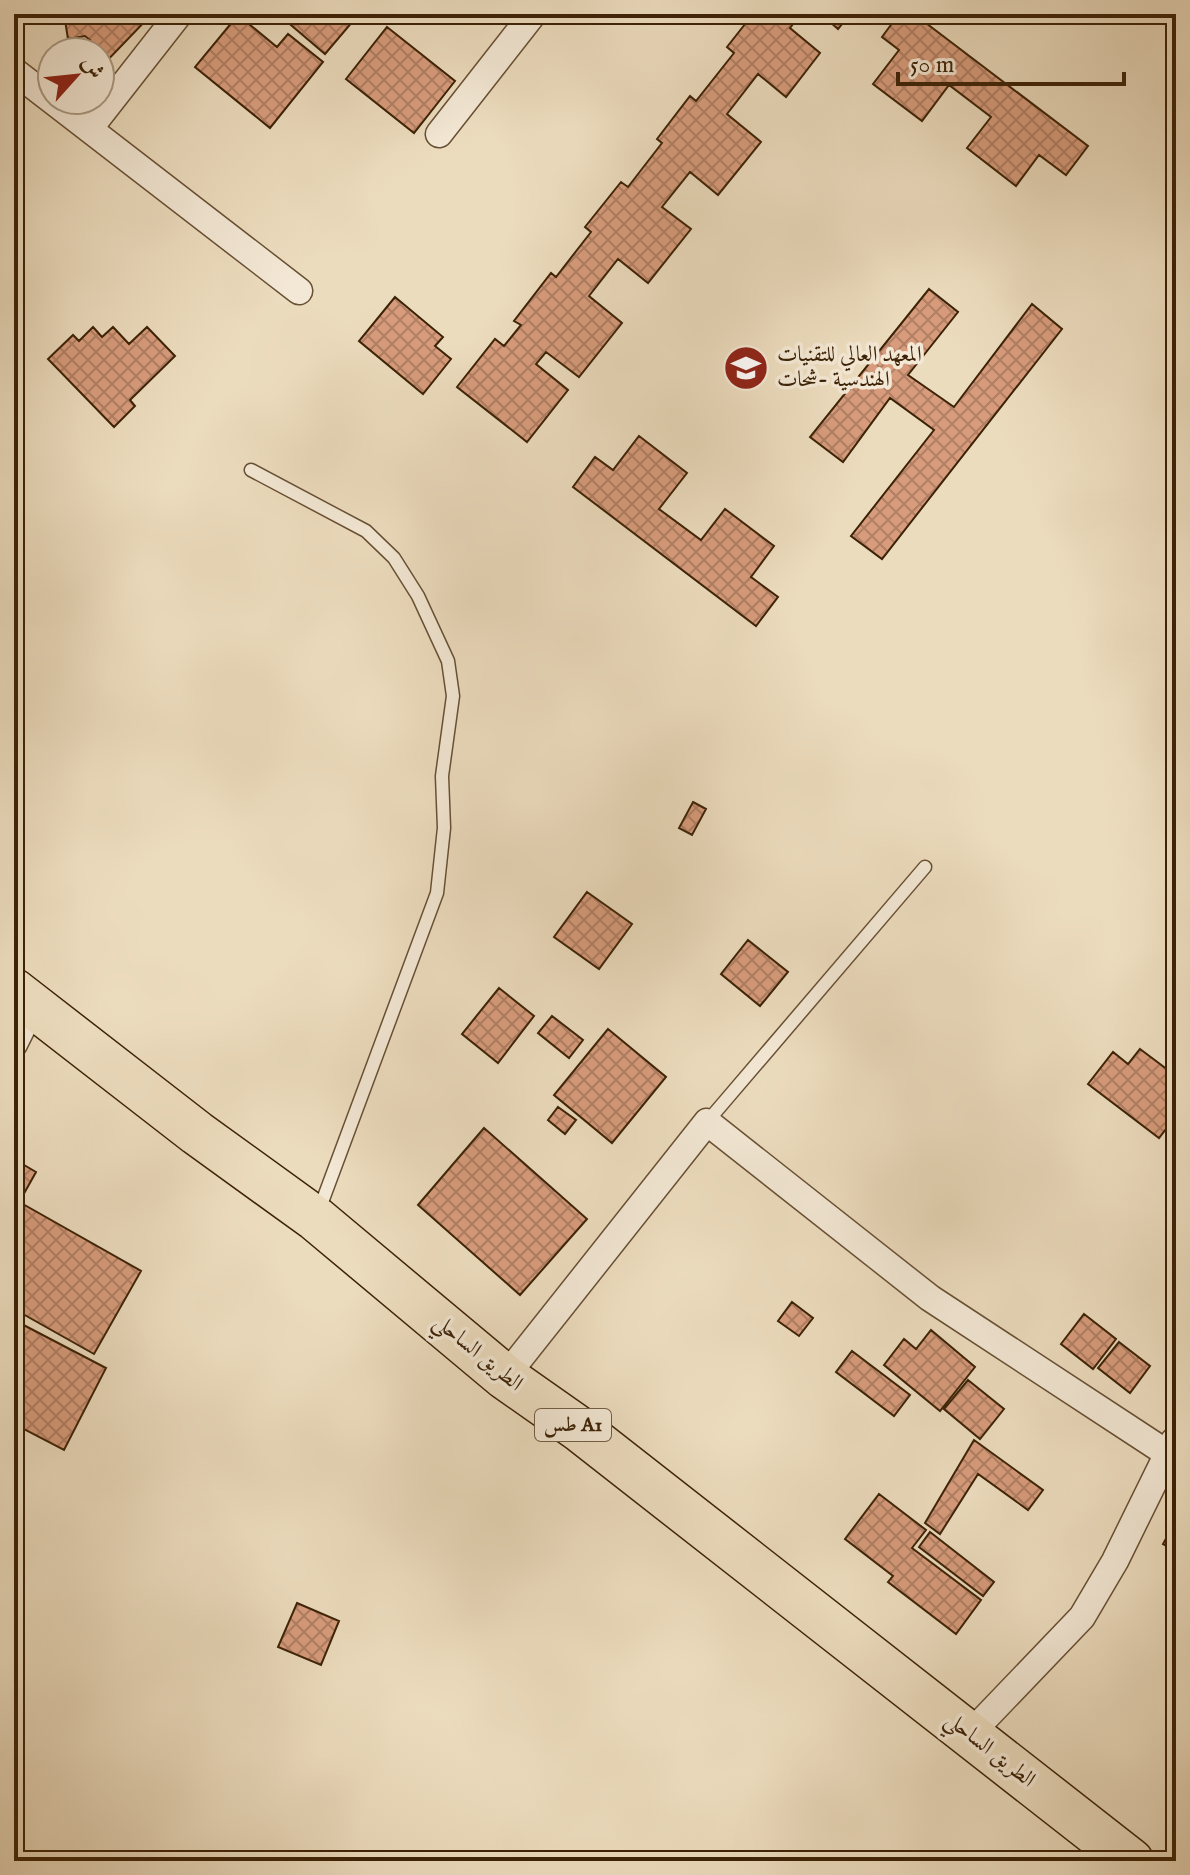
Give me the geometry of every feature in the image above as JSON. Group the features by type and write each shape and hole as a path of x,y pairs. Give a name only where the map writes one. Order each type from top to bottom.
{"highway":[{"name":"الطريق الساحلي","path":"24,998 197,1133 316,1219 505,1377 579,1429 1131,1861"}],"street":[{"path":"89,129 179,14"},
{"path":"439,134 533,14"},
{"path":"14,71 299,291"},
{"path":"14,1044 24,998"},
{"path":"505,1377 707,1122 930,1298 1172,1446 1115,1561 1082,1617 970,1734"}],"lane":[{"path":"251,470 366,531 394,558 418,596 448,661 453,696 442,776 444,828 437,893 316,1219"},
{"path":"707,1122 925,867"}],"building":[{"path":"64,14 152,14 116,51 116,36 68,36"},
{"path":"278,14 359,14 325,54"},
{"path":"753,14 801,14 790,28 820,53 786,97 758,74 727,114 761,142 718,195 690,172 662,207 691,229 648,283 618,259 589,296 622,323 579,377 546,352 536,364 568,390 527,442 457,387 495,339 504,346 521,325 514,321 551,273 556,277 591,232 585,227 621,182 628,187 662,143 657,139 690,96 696,101 734,53 727,47"},
{"path":"821,14 850,14 838,29"},
{"path":"899,14 914,14 1088,146 1066,175 1039,155 1016,186 967,148 991,117 949,85 922,121 873,84 899,50 882,37"},
{"path":"238,15 277,47 288,34 323,62 270,128 195,67"},
{"path":"387,27 455,81 414,133 346,79"},
{"path":"929,289 958,312 908,375 954,407 1032,304 1062,329 882,559 851,536 934,430 890,398 843,462 810,437"},
{"path":"395,297 443,337 435,346 451,359 423,394 359,341"},
{"path":"93,327 102,337 113,327 129,344 147,327 175,356 130,400 135,406 114,427 48,359 73,335 79,341"},
{"path":"639,436 687,473 659,509 701,540 725,509 774,546 751,577 778,597 756,626 573,487 595,457 613,470"},
{"path":"693,802 706,809 692,835 679,828"},
{"path":"587,892 632,924 599,969 554,937"},
{"path":"748,940 788,972 760,1006 721,974"},
{"path":"499,988 534,1016 498,1063 462,1034"},
{"path":"552,1016 583,1040 569,1058 538,1033"},
{"path":"608,1029 666,1077 612,1143 554,1095"},
{"path":"1140,1049 1176,1076 1176,1116 1159,1138 1088,1084 1113,1052 1128,1064"},
{"path":"558,1107 576,1120 565,1134 548,1120"},
{"path":"484,1128 587,1219 520,1295 418,1205"},
{"path":"14,1159 36,1172 21,1199 14,1195"},
{"path":"14,1199 141,1271 94,1354 14,1309"},
{"path":"792,1302 813,1318 799,1336 778,1321"},
{"path":"1084,1314 1116,1339 1093,1369 1061,1344"},
{"path":"14,1320 106,1368 64,1450 14,1424"},
{"path":"931,1330 975,1367 940,1411 884,1365 904,1339 916,1349"},
{"path":"1119,1342 1150,1366 1130,1393 1098,1368"},
{"path":"852,1351 910,1395 894,1416 836,1372"},
{"path":"968,1380 1004,1409 980,1439 944,1409"},
{"path":"974,1440 1043,1490 1028,1510 978,1474 940,1534 925,1523"},
{"path":"879,1494 926,1530 912,1548 981,1600 956,1634 888,1582 893,1576 845,1539"},
{"path":"1174,1524 1176,1526 1176,1551 1163,1544"},
{"path":"930,1532 994,1582 983,1596 919,1547"},
{"path":"297,1603 339,1621 321,1665 278,1647"}],"place":[{"name":"المعهد العالي للتقنيات الهندسية -شحات","path":"746,368"}]}
